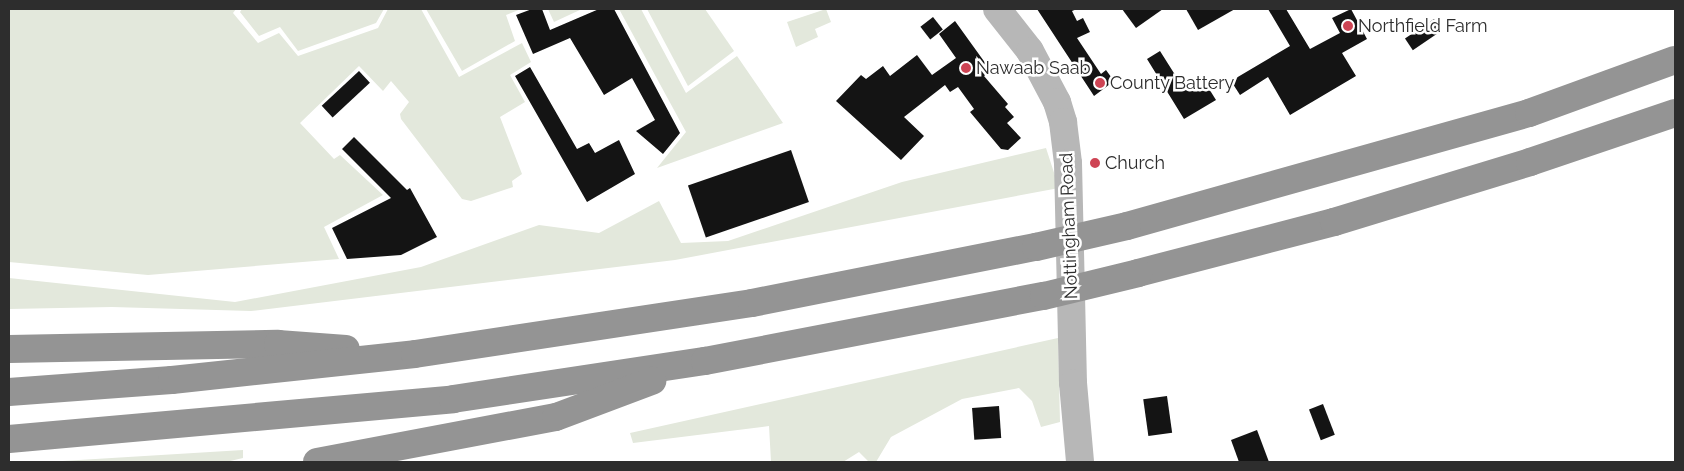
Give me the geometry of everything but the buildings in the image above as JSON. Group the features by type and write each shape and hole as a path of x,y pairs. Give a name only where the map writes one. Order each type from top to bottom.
{"highway":[{"path":"9,392 172,380 415,354 752,303 1036,247 1127,226 1529,112 1675,60"},
{"path":"9,439 454,399 705,361 1044,296 1334,222 1530,162 1675,113"},
{"path":"9,349 278,344 415,354"},
{"path":"316,462 556,417 705,361"}],"main road":[{"name":"Nottingham Road","path":"998,9 1030,52 1057,102 1063,122 1068,163 1073,383 1080,462"}],"shaded area":[{"path":"9,9 236,9 233,13 258,43 279,33 298,56 378,28 388,9 421,9 459,77 522,43 531,62 510,75 525,102 500,117 522,174 512,181 513,187 471,201 462,199 401,119 400,114 409,102 391,81 383,91 359,66 300,123 334,159 340,155 383,195 324,227 339,259 148,275 9,262"},
{"path":"242,9 384,9 376,23 298,51 280,27 259,36 240,12"},
{"path":"426,9 521,9 506,15 515,41 462,71"},
{"path":"548,9 582,9 554,22"},
{"path":"619,9 641,9 686,93 737,56 783,123 657,168 686,132"},
{"path":"647,9 705,9 734,51 688,86"},
{"path":"826,9 831,22 815,29 818,37 796,47 787,22"},
{"path":"1046,148 1059,188 675,260 251,311 112,307 9,309 9,278 235,302 421,267 539,225 599,233 659,201 681,243 728,241 902,182"},
{"path":"1058,338 1060,422 1041,427 1032,401 1019,388 962,399 891,437 876,462 869,462 859,452 843,462 771,462 769,426 633,443 630,433"},
{"path":"243,450 243,458 226,462 46,462"}],"place":[{"name":"Northfield Farm","path":"1348,26"},
{"name":"Nawaab Saab","path":"966,68"},
{"name":"County Battery","path":"1100,83"},
{"name":"Church","path":"1095,163"}]}
